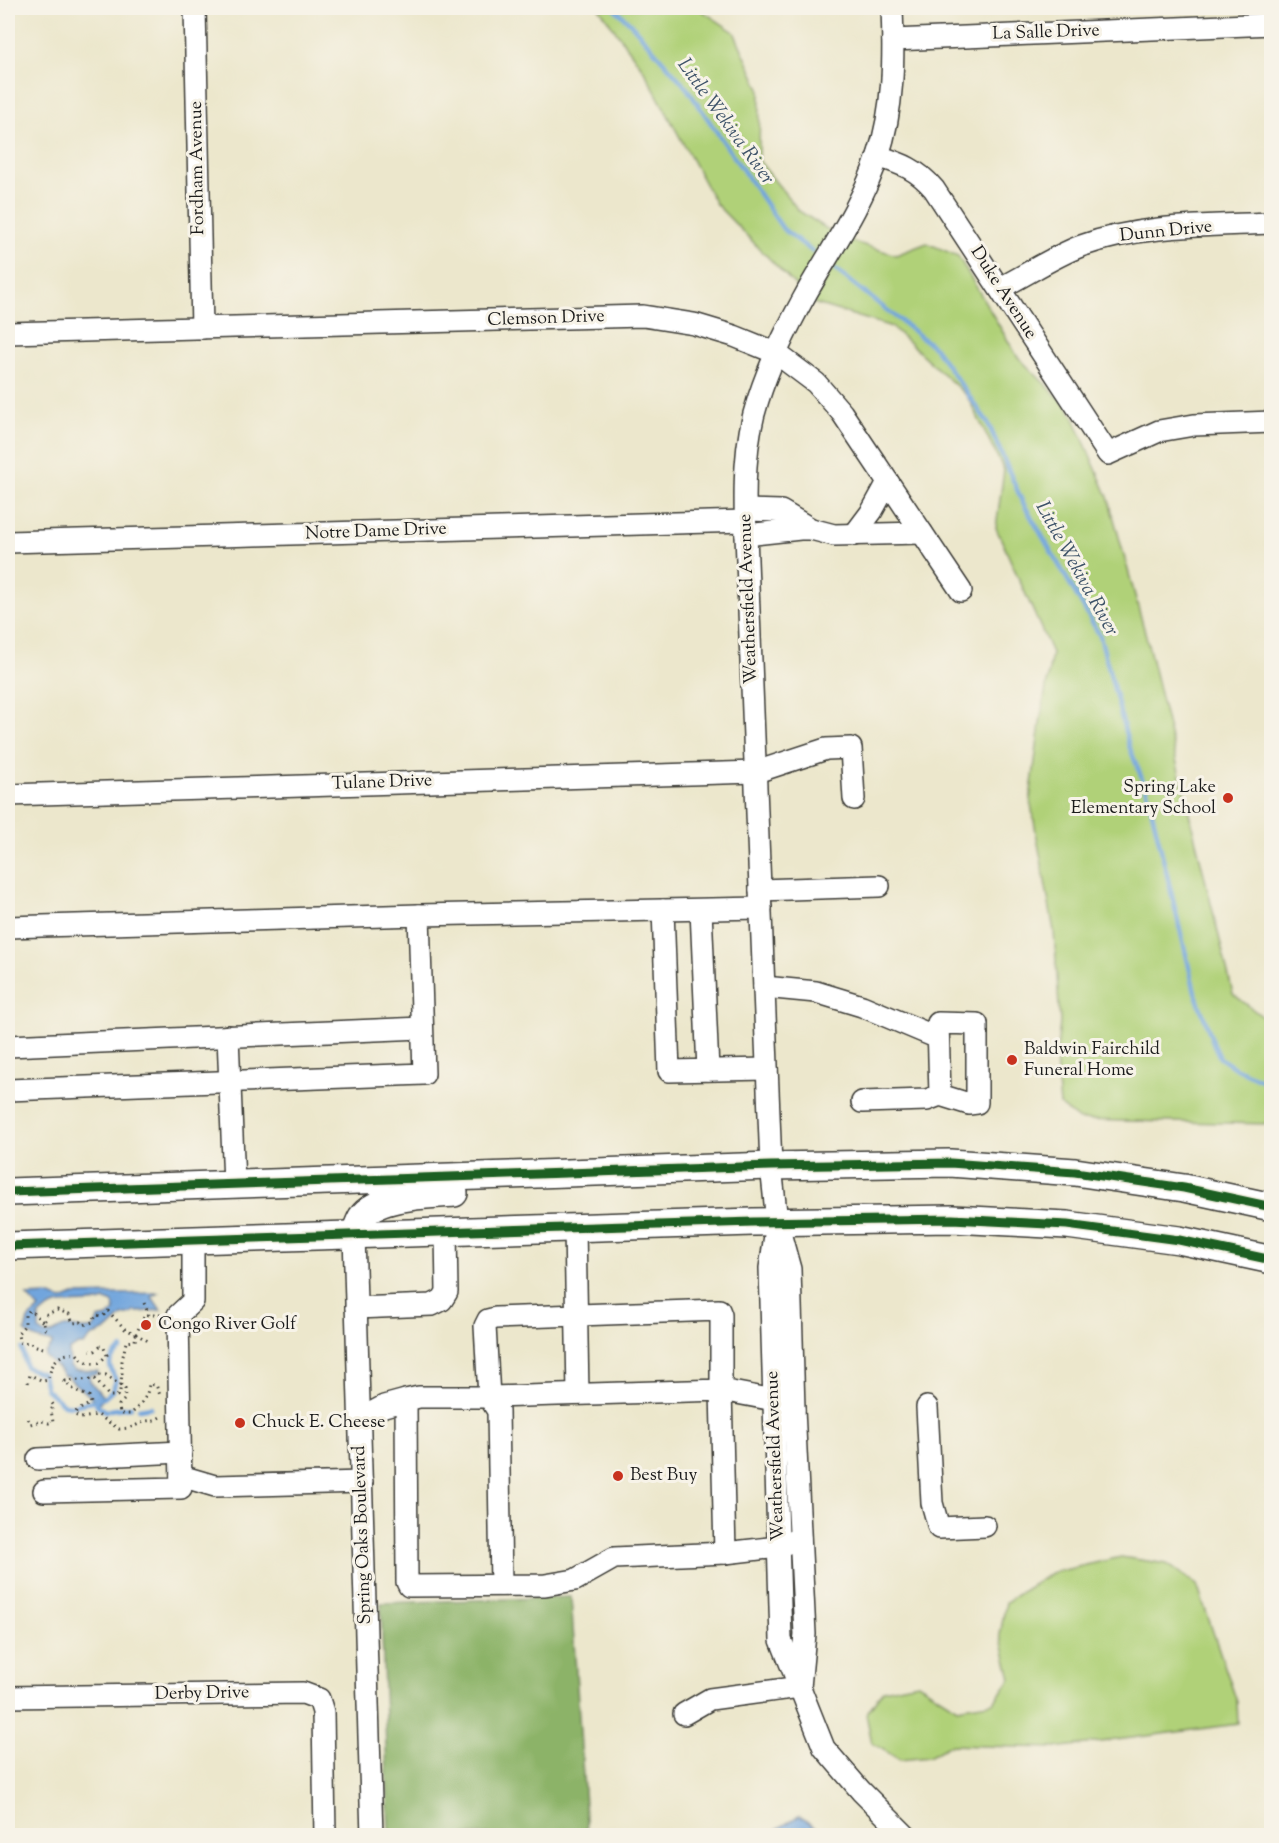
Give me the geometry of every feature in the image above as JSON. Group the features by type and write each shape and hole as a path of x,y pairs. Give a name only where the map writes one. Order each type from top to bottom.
{"main road":[{"path":"8,1192 771,1166 950,1163 1075,1172 1184,1188 1272,1207"},
{"path":"354,1235 363,1216 372,1208 396,1199 458,1193 483,1175"},
{"path":"8,1246 777,1222 952,1219 1067,1225 1179,1240 1272,1260"}],"street":[{"name":"Fordham Avenue","path":"195,8 202,328"},
{"name":"Weathersfield Avenue","path":"800,1687 805,1635 790,1269 777,1222 771,1166 767,1069 746,522 749,439 757,401 776,352 859,201 878,156 891,93 892,8"},
{"name":"La Salle Drive","path":"893,40 1272,24"},
{"name":"Duke Avenue","path":"878,156 907,166 922,175 933,189 1108,454 1159,431 1194,424 1272,422"},
{"name":"Dunn Drive","path":"1000,288 1080,247 1129,232 1272,224"},
{"name":"Clemson Drive","path":"8,333 643,316 694,324 776,352 816,383 842,413 961,591"},
{"path":"854,535 872,511 888,482"},
{"name":"Notre Dame Drive","path":"8,542 746,522 783,530 811,529 834,536 922,533"},
{"name":"Tulane Drive","path":"8,795 756,772 826,749 851,748 854,799"},
{"path":"8,927 419,915 701,910 761,899 879,886"},
{"path":"663,910 669,1071 767,1069"},
{"path":"701,910 708,1070"},
{"path":"8,1090 424,1074 419,915"},
{"path":"764,987 816,992 862,1006 938,1038"},
{"path":"862,1101 927,1100 940,1095 969,1104 977,1103 977,1024 938,1023 940,1095"},
{"path":"8,1046 422,1028"},
{"path":"228,1036 234,1184"},
{"name":"Weathersfield Avenue","path":"777,1222 770,1268 781,1640 824,1748 861,1791 906,1836"},
{"path":"575,1228 578,1394"},
{"path":"356,1308 432,1305 442,1300 447,1292 446,1232"},
{"name":"Spring Oaks Boulevard","path":"354,1235 372,1836"},
{"path":"44,1491 181,1488 178,1315 193,1301 193,1240"},
{"path":"501,1585 498,1411 489,1397 485,1326 488,1320 530,1316 719,1310 721,1315 725,1553"},
{"path":"360,1419 384,1406 419,1397 721,1390 774,1400 794,1409"},
{"path":"406,1400 407,1582 409,1586 544,1585 575,1580 614,1558 725,1553 778,1547 800,1538"},
{"path":"927,1407 932,1503 939,1528 985,1526"},
{"path":"38,1459 181,1452"},
{"path":"181,1476 215,1486 362,1482"},
{"path":"684,1714 710,1699 800,1687"},
{"name":"Derby Drive","path":"8,1697 303,1693 319,1698 323,1712 326,1836"}],"path":[{"path":"144,1303 149,1315"},
{"path":"44,1323 30,1310 25,1316 25,1325 18,1334 19,1342 30,1342 44,1348"},
{"path":"48,1330 45,1329 44,1323 46,1314 57,1310 69,1314 73,1323 81,1322 84,1325 93,1323 96,1315 103,1316 108,1311 122,1326 150,1342"},
{"path":"164,1412 160,1418 155,1420 119,1429 98,1414 85,1419 75,1415 75,1412 91,1402 89,1396 77,1392 63,1381 95,1379 110,1396 117,1396 120,1391 126,1342 135,1341 145,1315 168,1314"},
{"path":"28,1383 30,1375 44,1381 48,1380 56,1359 64,1354 77,1354 84,1362 92,1364 99,1363 107,1355 100,1346 95,1352 90,1351"},
{"path":"99,1376 106,1375 125,1389 125,1398 119,1407 120,1414 131,1414 139,1406 149,1391 149,1384 156,1385 162,1400"},
{"path":"28,1419 30,1424 42,1421 50,1424 53,1422 51,1410 54,1406 52,1403"}],"green space":[{"path":"599,8 698,8 734,32 760,89 759,161 799,211 832,232 799,289 716,204 643,69"},
{"path":"847,240 896,255 927,243 958,256 1017,356 1065,404 1073,416 1108,497 1146,636 1233,994 1268,1021 1271,1020 1271,1124 1079,1120 1060,1105 1056,1059 1060,1022 1054,931 1030,799 1052,653 996,528 1004,470 967,396 892,327 813,303"},
{"path":"1121,1557 1167,1564 1197,1585 1237,1702 1238,1724 1055,1748 950,1745 929,1757 900,1760 872,1743 866,1714 883,1690 918,1683 957,1708 994,1702 1011,1678 1000,1635 1006,1602 1051,1573"},
{"path":"571,1597 587,1835 389,1835 381,1603"}],"water":[{"path":"158,1293 152,1297 161,1310 134,1311 132,1314 122,1316 108,1329 69,1351 70,1366 75,1370 98,1371 97,1374 89,1375 90,1381 104,1398 99,1403 68,1376 64,1376 45,1357 52,1342 38,1339 25,1331 28,1319 39,1309 27,1296 47,1295 62,1300 74,1295","holes":["105,1300 113,1303 115,1311 107,1317 98,1319 94,1328 65,1327 49,1334 39,1330 39,1316 54,1306"]},
{"path":"799,1816 829,1835 767,1835"}],"waterway":[{"name":"Little Wekiva River","path":"614,8 686,87 783,229 813,252"},
{"name":"Little Wekiva River","path":"836,270 935,348 988,423 1022,501 1100,636 1129,746 1147,791 1195,992 1214,1045 1220,1058 1235,1068 1272,1085"},
{"path":"22,1349 26,1367 43,1374 46,1389 64,1405 73,1406 96,1400 97,1406 106,1411"},
{"path":"104,1398 113,1390 116,1380 110,1366 111,1360 122,1349"},
{"path":"110,1410 131,1407"},
{"path":"139,1409 151,1407"}],"cycle path":[{"path":"8,1192 771,1166 950,1163 1075,1172 1184,1188 1272,1207"},
{"path":"8,1246 753,1222 952,1219 1067,1225 1179,1240 1272,1260"}],"place":[{"name":"Spring Lake Elementary School","path":"1228,798"},
{"name":"Baldwin Fairchild Funeral Home","path":"1012,1060"},
{"name":"Congo River Golf","path":"146,1325"},
{"name":"Chuck E. Cheese","path":"240,1423"},
{"name":"Best Buy","path":"618,1476"}]}
